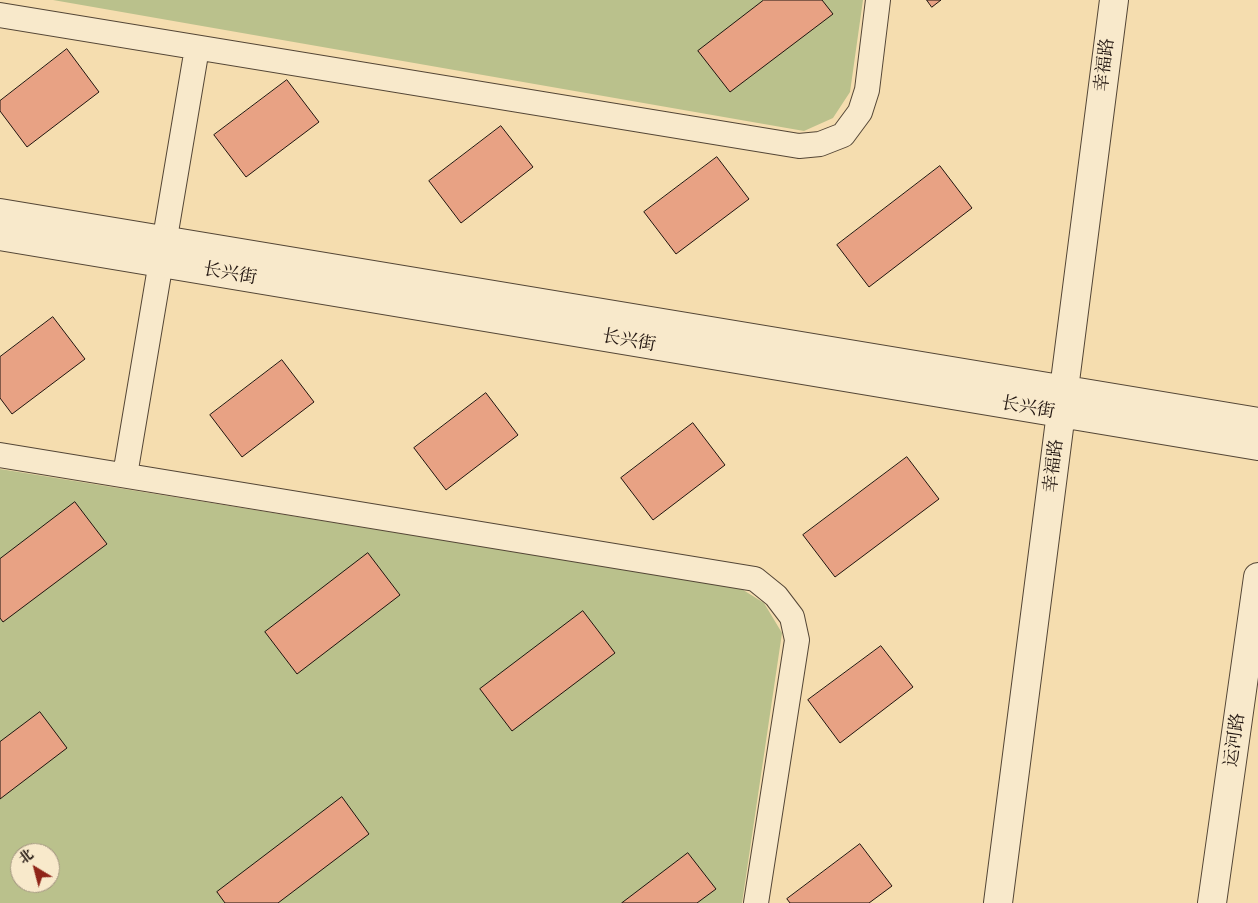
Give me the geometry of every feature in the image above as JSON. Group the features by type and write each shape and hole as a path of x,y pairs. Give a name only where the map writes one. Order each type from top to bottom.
{"street":[{"path":"0,15 798,146 820,144 843,135 860,112 867,90 878,0"},
{"name":"幸福路","path":"998,903 1114,0"},
{"path":"125,475 197,48"},
{"name":"长兴街","path":"0,213 163,251 1062,401 1258,422"},
{"name":"长兴街","path":"0,236 163,251"},
{"name":"长兴街","path":"1062,401 1258,446"},
{"path":"0,455 755,579 776,596 792,617 797,640 756,903"},
{"name":"运河路","path":"1212,903 1258,578"}],"green space":[{"path":"53,0 863,0 850,92 833,118 804,131"},
{"path":"0,469 740,588 764,603 782,633 742,903 0,903"}],"building":[{"path":"764,0 822,0 833,14 730,92 698,51"},
{"path":"927,0 941,0 932,7"},
{"path":"67,49 99,92 27,147 0,111 0,101"},
{"path":"287,80 319,122 246,177 214,135"},
{"path":"501,126 533,167 461,223 429,181"},
{"path":"717,157 749,199 676,254 644,212"},
{"path":"940,166 972,208 869,287 837,245"},
{"path":"53,317 85,359 12,414 0,398 0,357"},
{"path":"282,360 314,402 242,457 210,415"},
{"path":"486,393 518,435 446,490 414,448"},
{"path":"693,423 725,465 653,520 621,478"},
{"path":"907,457 939,499 835,577 803,535"},
{"path":"75,502 107,544 3,622 0,618 0,559"},
{"path":"368,553 400,595 297,674 265,632"},
{"path":"583,611 615,653 512,731 480,689"},
{"path":"881,646 913,687 840,743 808,700"},
{"path":"40,712 67,748 0,799 0,742"},
{"path":"342,797 369,834 278,903 225,903 217,892"},
{"path":"860,844 892,886 869,903 790,903 787,899"},
{"path":"688,853 716,889 697,903 622,903"}]}
